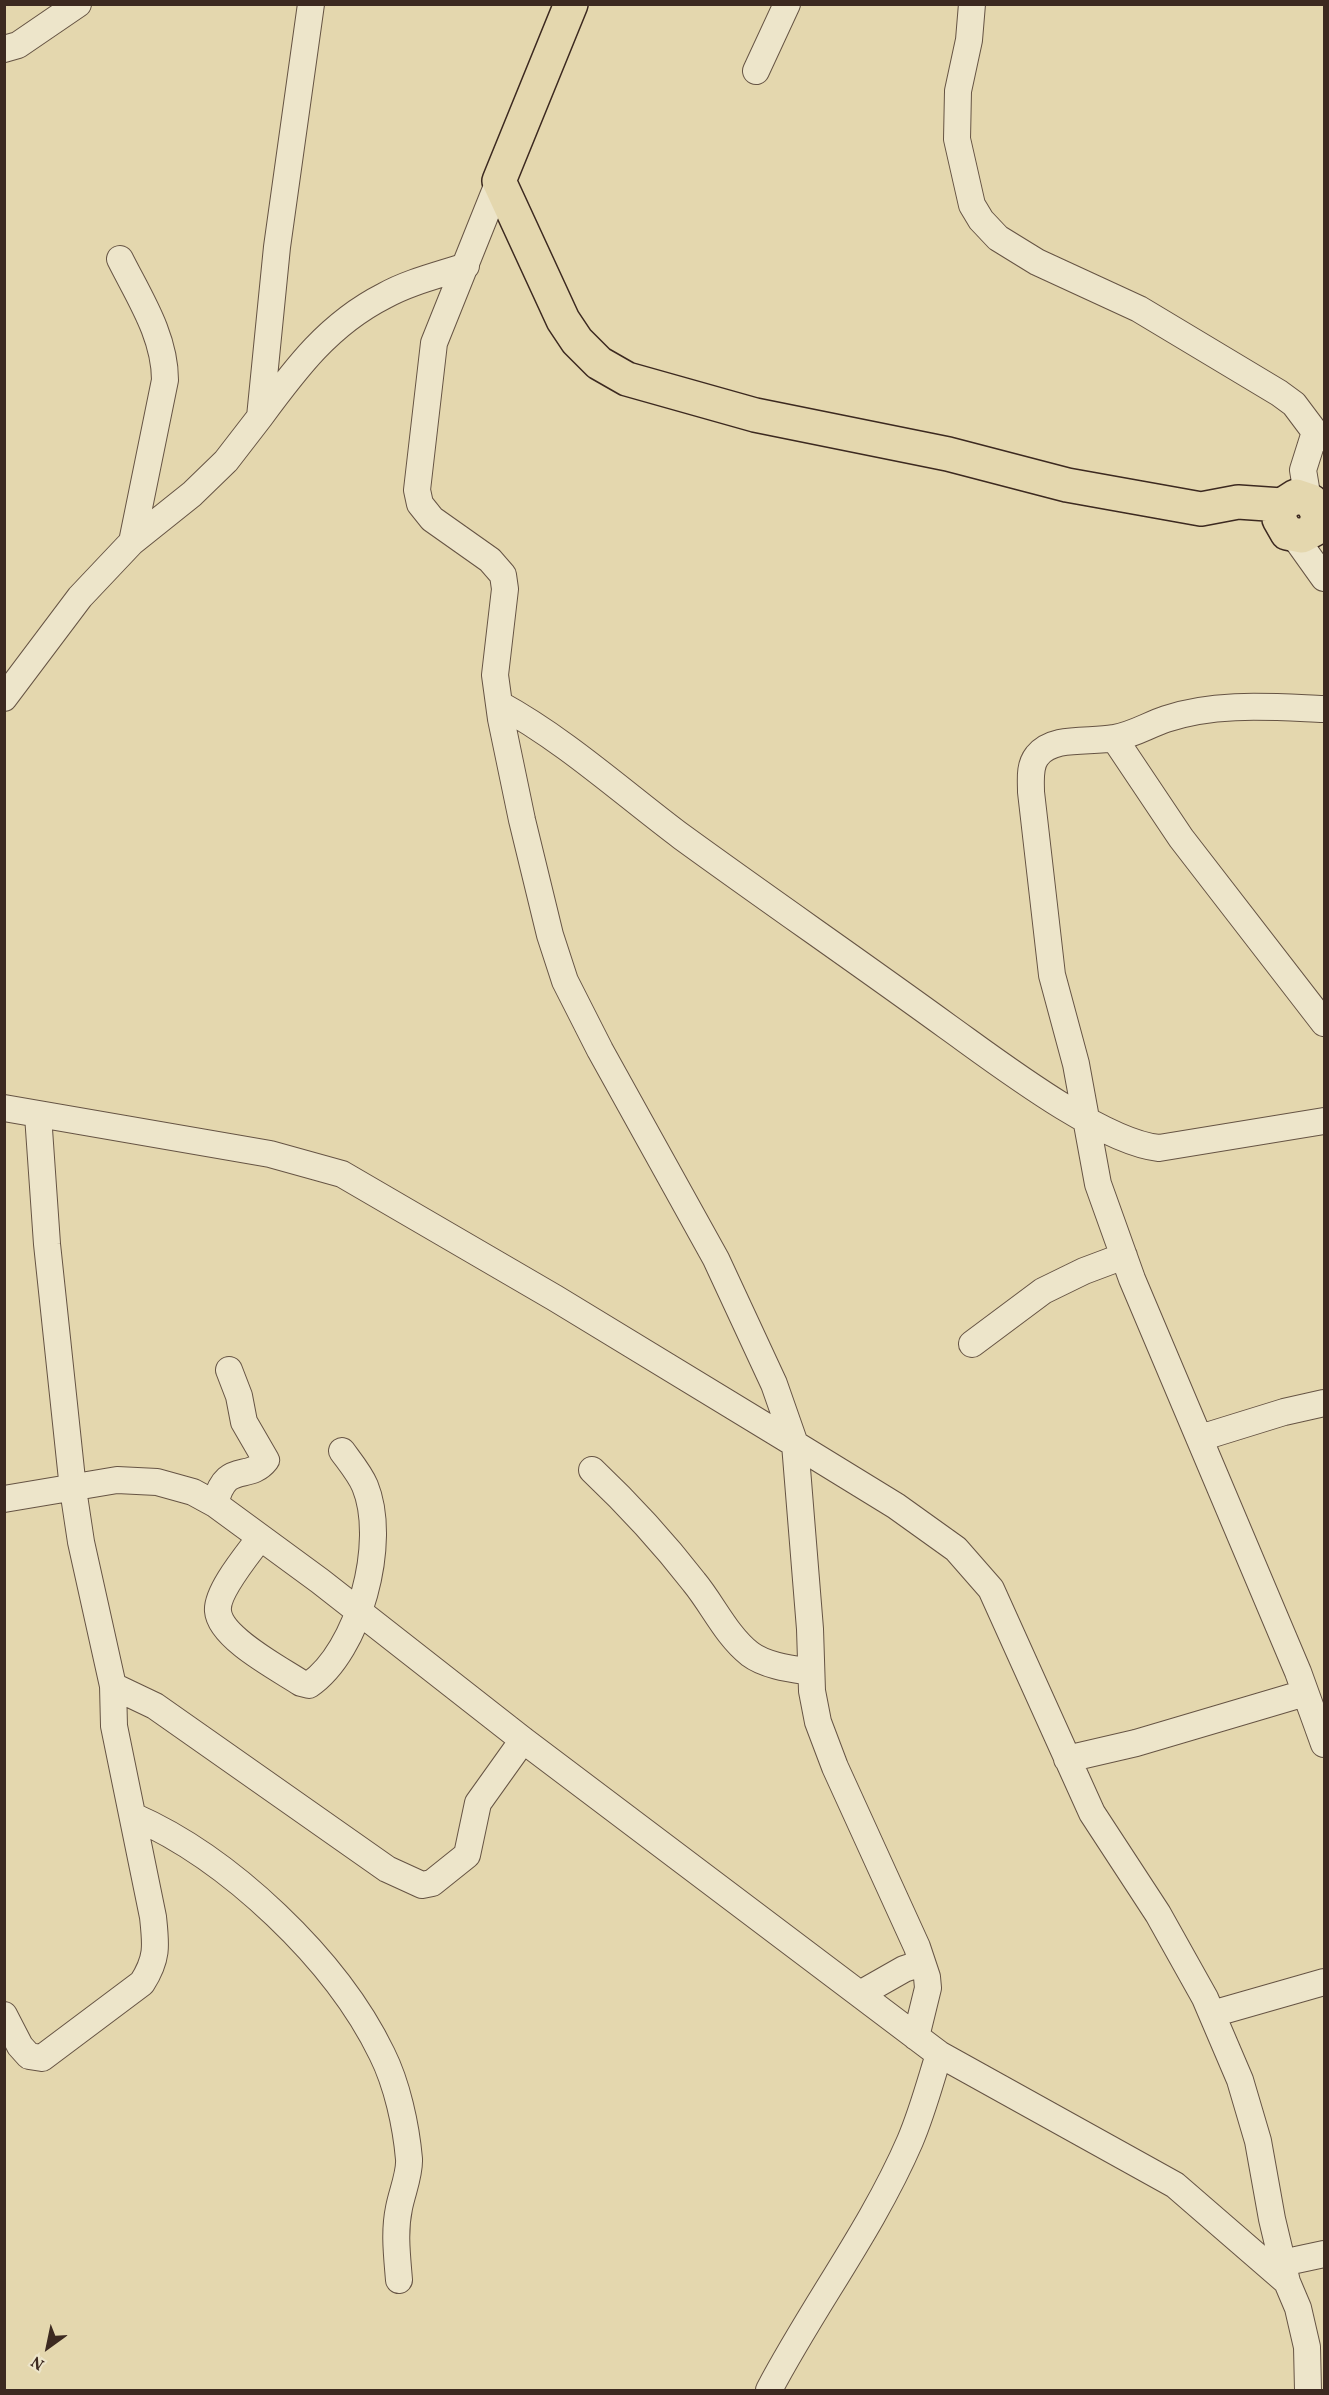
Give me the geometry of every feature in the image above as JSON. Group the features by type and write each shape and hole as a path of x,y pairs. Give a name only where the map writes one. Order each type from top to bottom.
{"main road":[{"path":"571,4 499,181 563,320 577,341 599,363 627,379 755,414 948,454 1067,485 1201,508 1238,502 1305,509"}],"street":[{"path":"4,49 18,45 78,4"},
{"path":"260,417 279,225 312,4"},
{"path":"756,71 787,4"},
{"path":"972,4 969,40 958,91 957,139 966,186 972,205 981,220 998,238 1037,262 1139,309 1294,404 1320,435 1303,470 1305,509 1322,573"},
{"path":"499,181 434,343 417,490 420,504 432,519 490,560 503,575 505,589 495,675 527,843 550,935 566,981 600,1050 716,1259 774,1384 795,1444 812,1691 818,1722 835,1767 922,1963 928,1988 916,2037"},
{"path":"120,259 163,348 165,366 165,380 132,542"},
{"path":"4,698 80,597 132,542 226,461 295,369 323,338 351,315 386,294 466,266"},
{"path":"499,704 533,723 560,742 692,844 1006,1069 1086,1118 1140,1146 1159,1148 1324,1121"},
{"path":"1324,709 1216,708 1166,719 1138,732 1114,738 1050,746 1037,755 1031,768 1031,792 1052,975 1076,1064 1098,1184 1124,1256 1324,1744"},
{"path":"1114,738 1181,838 1324,1023"},
{"path":"4,1108 270,1154 342,1174 555,1298 795,1444 896,1506 956,1550 991,1588 1092,1813 1158,1914 1212,2014 1240,2080 1257,2141 1285,2273 1298,2308 1307,2347 1308,2391"},
{"path":"4,2015 20,2046 29,2056 42,2058 142,1983 153,1966 156,1945 153,1917 114,1726 113,1686 81,1542 73,1489 47,1244 38,1114"},
{"path":"972,1344 1043,1291 1084,1271 1124,1256"},
{"path":"215,1504 221,1487 236,1472 260,1468 266,1460 244,1422 239,1396 230,1370"},
{"path":"1200,1438 1284,1412 1324,1403"},
{"path":"260,1539 225,1590 218,1607 222,1622 240,1642 309,1685 327,1671 359,1611 371,1560 371,1511 365,1485 342,1451"},
{"path":"592,1470 624,1501 688,1575 726,1628 751,1655 781,1667 811,1672"},
{"path":"4,1499 117,1480 158,1482 193,1492 215,1504 359,1611 523,1740 939,2054 1175,2185 1285,2273"},
{"path":"113,1686 155,1706 387,1869 422,1885 432,1884 467,1856 473,1834 473,1818 478,1803 523,1740"},
{"path":"1067,1759 1136,1743 1305,1693"},
{"path":"133,1816 188,1846 282,1918 354,2006 382,2054 397,2098 410,2163 395,2238 399,2280"},
{"path":"860,1994 904,1969 922,1963"},
{"path":"1212,2014 1324,1982"},
{"path":"769,2391 796,2339 871,2217 910,2140 939,2054"},
{"path":"1285,2273 1324,2254"}]}
